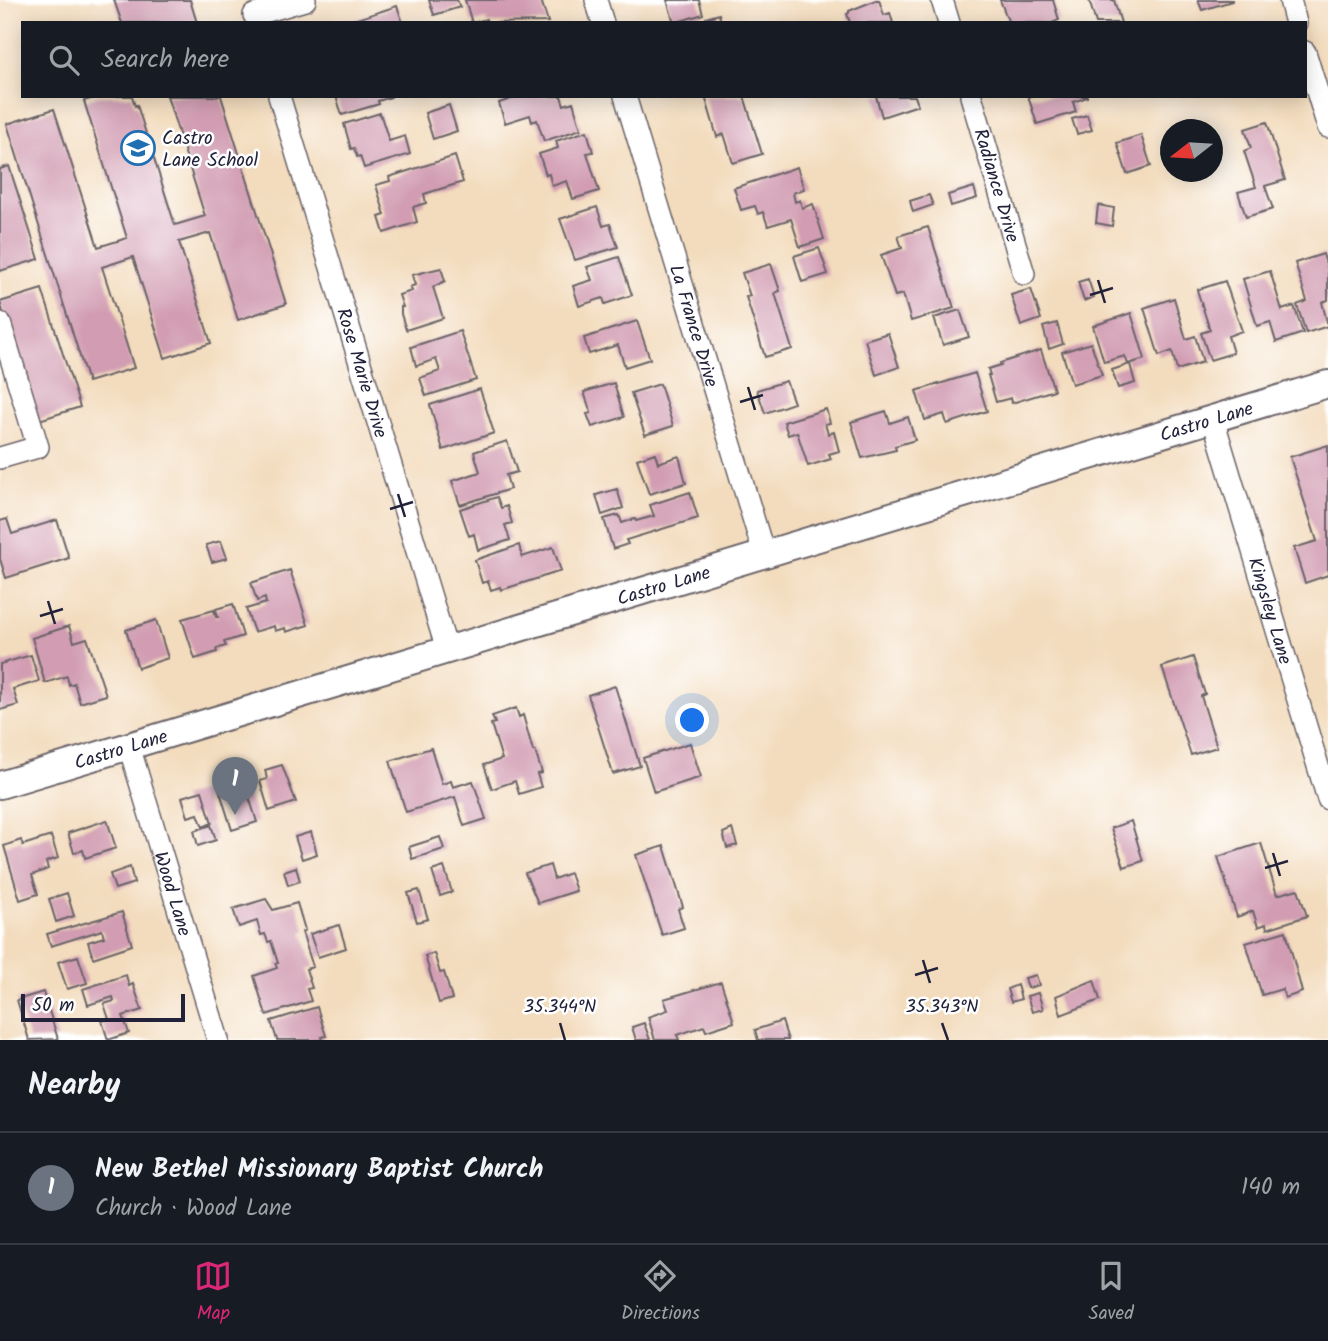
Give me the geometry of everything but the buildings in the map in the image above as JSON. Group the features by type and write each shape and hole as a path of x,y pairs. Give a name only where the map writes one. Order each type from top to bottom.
{"street":[{"path":"253,13 305,0"},
{"path":"596,0 602,21"},
{"path":"942,0 948,21"},
{"path":"1290,0 1295,21"},
{"path":"1307,59 1328,127"},
{"name":"Rose Marie Drive","path":"280,98 447,650"},
{"name":"La France Drive","path":"626,98 764,554"},
{"name":"Radiance Drive","path":"972,98 1024,274"},
{"path":"0,323 37,447 0,458"},
{"name":"Castro Lane","path":"0,785 1328,384"},
{"name":"Kingsley Lane","path":"1213,419 1328,799"},
{"name":"Wood Lane","path":"129,746 218,1040"}],"place":[{"name":"Castro Lane School","path":"138,148"},
{"name":"New Bethel Missionary Baptist Church","path":"235,815"}]}
